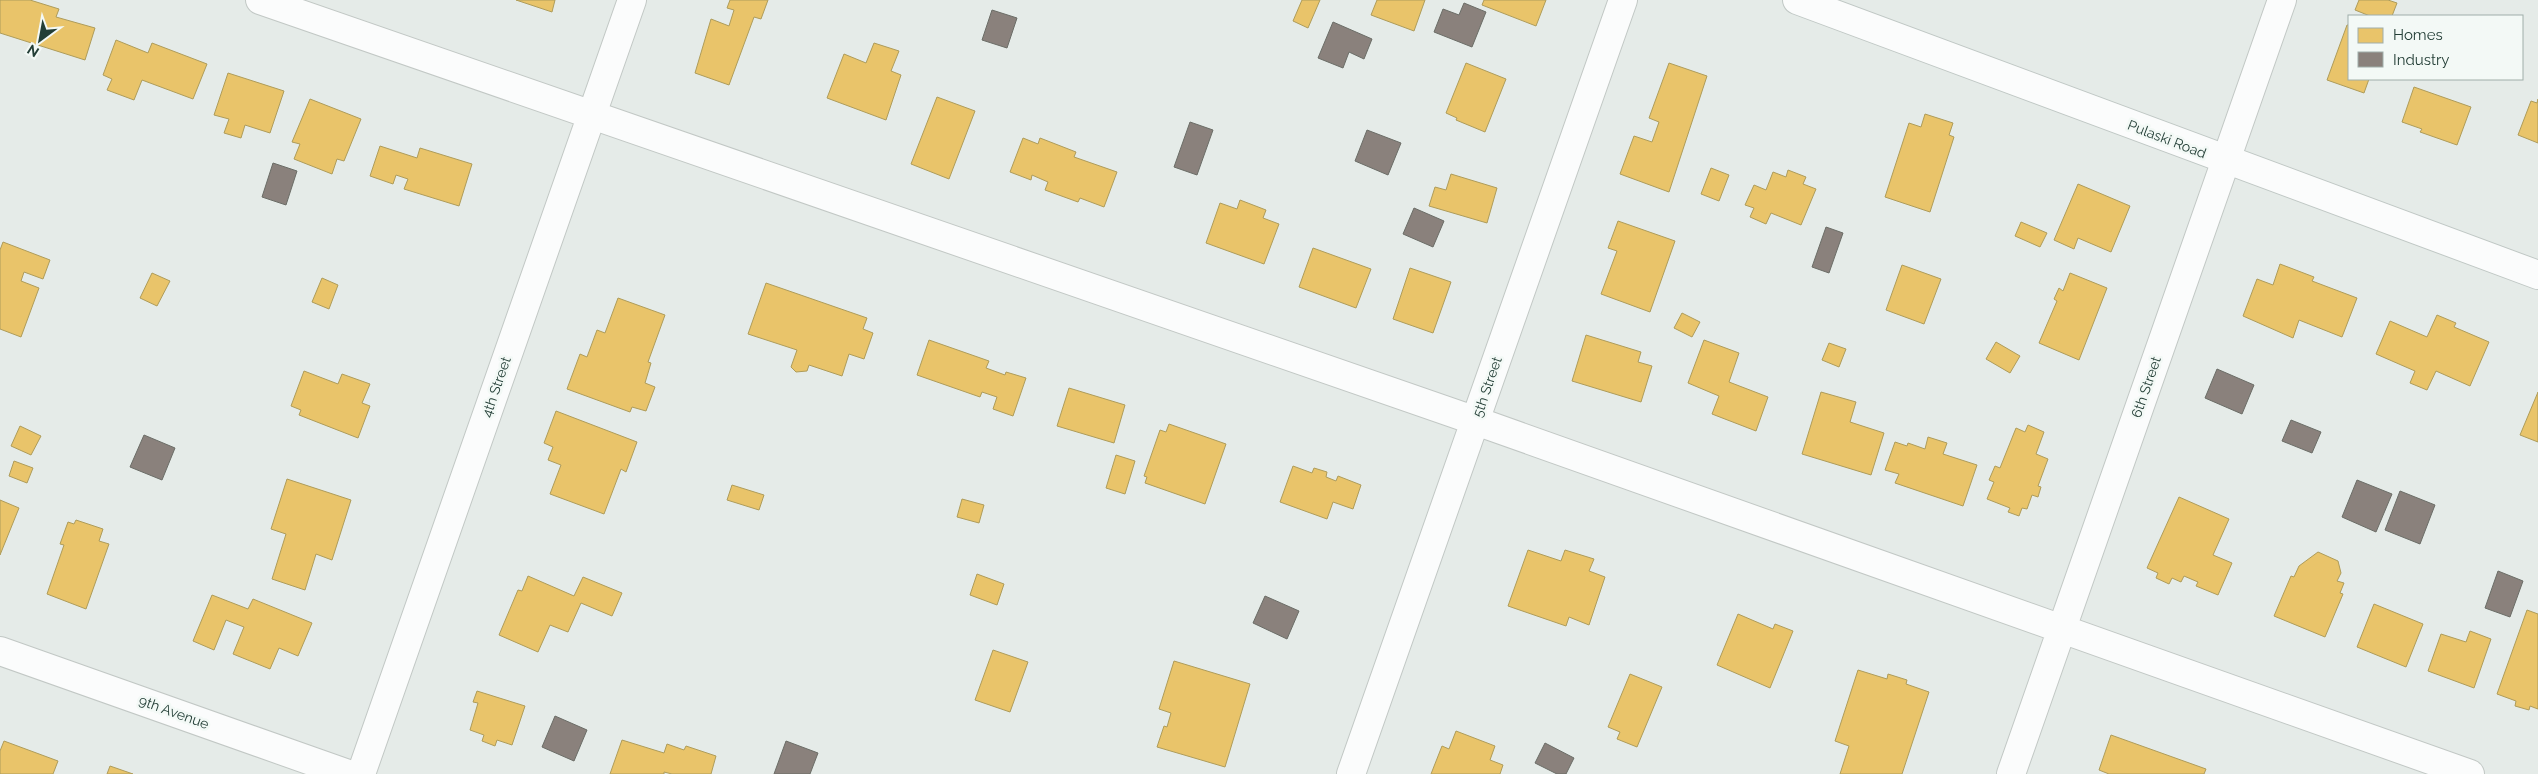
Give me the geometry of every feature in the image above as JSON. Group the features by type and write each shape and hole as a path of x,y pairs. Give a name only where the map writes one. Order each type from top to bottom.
{"street":[{"path":"260,0 590,116 1476,421 2470,774"},
{"name":"4th Street","path":"361,774 632,0"},
{"name":"5th Street","path":"1351,774 1623,0"},
{"name":"Pulaski Road","path":"1797,0 2538,275"},
{"name":"6th Street","path":"2011,774 2282,0"},
{"name":"9th Avenue","path":"0,651 348,774"}],"building: Homes":[{"path":"0,0 30,0 59,9 56,17 95,28 85,60 0,33"},
{"path":"516,0 555,0 552,12"},
{"path":"730,0 768,0 761,19 754,17 729,85 695,73 711,19 729,26 734,10 727,8"},
{"path":"1302,0 1320,0 1308,28 1293,21"},
{"path":"1377,0 1425,0 1414,31 1371,15"},
{"path":"1484,0 1546,0 1536,26 1482,5"},
{"path":"2359,0 2388,0 2397,3 2392,15 2368,15 2355,10"},
{"path":"2348,25 2348,80 2369,80 2364,93 2327,80"},
{"path":"116,40 148,53 152,43 207,64 193,99 142,80 134,100 107,90 112,79 103,75"},
{"path":"874,43 899,51 891,71 901,75 886,120 827,98 844,54 866,63"},
{"path":"1466,63 1506,79 1485,132 1456,120 1457,118 1446,113"},
{"path":"1669,63 1707,76 1669,192 1620,174 1634,136 1652,142 1659,122 1649,118"},
{"path":"228,73 284,91 270,133 245,125 241,138 224,133 229,119 214,115"},
{"path":"2414,87 2471,107 2457,145 2420,132 2422,129 2402,122"},
{"path":"937,97 975,111 949,179 911,164"},
{"path":"310,99 361,119 344,161 337,159 332,174 294,159 300,144 292,142"},
{"path":"2538,99 2538,143 2518,135 2531,101 2537,103"},
{"path":"1925,114 1953,123 1949,135 1954,137 1930,212 1885,197 1909,123 1921,127"},
{"path":"1023,138 1038,144 1040,138 1076,152 1074,157 1117,172 1104,207 1080,198 1078,202 1045,190 1048,182 1032,175 1031,180 1010,172"},
{"path":"380,146 417,158 420,148 472,164 459,206 404,189 408,179 396,175 393,184 370,176"},
{"path":"1711,168 1729,175 1719,201 1701,194"},
{"path":"1788,170 1806,177 1803,184 1816,189 1801,225 1771,213 1766,224 1750,217 1754,208 1745,205 1754,185 1766,190 1773,172 1786,177"},
{"path":"1451,174 1497,188 1487,223 1429,206 1435,187 1446,190"},
{"path":"2078,184 2130,206 2111,252 2078,238 2074,249 2054,240"},
{"path":"1240,200 1266,210 1263,218 1279,224 1264,264 1206,243 1220,203 1237,209"},
{"path":"1618,221 1675,241 1650,312 1601,294 1617,251 1608,248"},
{"path":"2021,222 2047,233 2040,247 2015,236"},
{"path":"3,242 50,260 43,279 24,272 21,281 39,288 21,337 0,329 0,250"},
{"path":"1313,248 1371,269 1356,308 1299,287"},
{"path":"2280,264 2314,277 2312,281 2357,298 2342,337 2299,320 2293,338 2243,316 2257,279 2273,285"},
{"path":"1902,265 1941,279 1924,324 1886,310"},
{"path":"1410,268 1451,282 1433,333 1393,319"},
{"path":"152,273 170,281 157,306 140,298"},
{"path":"2070,273 2107,288 2079,360 2039,343 2057,301 2054,299 2059,288 2063,291"},
{"path":"322,278 338,285 329,309 312,302"},
{"path":"766,283 867,318 863,329 873,333 864,359 849,354 842,376 809,365 807,371 796,372 791,367 797,350 748,334"},
{"path":"618,298 665,315 648,362 651,363 645,383 655,387 646,411 632,407 630,412 567,389 580,354 587,357 597,330 605,333"},
{"path":"1682,313 1700,322 1692,337 1674,328"},
{"path":"2437,315 2456,323 2454,327 2489,342 2470,386 2436,371 2427,390 2410,383 2415,371 2376,354 2390,321 2427,337"},
{"path":"1586,335 1641,352 1638,362 1652,366 1641,402 1572,381"},
{"path":"929,340 989,361 986,368 1005,375 1006,372 1026,378 1013,416 993,409 997,397 982,392 980,397 917,375"},
{"path":"1704,340 1739,353 1729,382 1768,397 1756,431 1712,414 1719,396 1688,383"},
{"path":"1996,342 2020,356 2010,373 1986,359"},
{"path":"1829,343 1846,349 1839,367 1822,360"},
{"path":"304,371 338,384 342,374 370,384 362,403 370,406 358,438 299,415 301,410 291,406"},
{"path":"1069,388 1125,405 1114,443 1057,426"},
{"path":"1821,392 1856,402 1850,422 1884,433 1871,475 1802,454"},
{"path":"2538,392 2538,442 2520,435"},
{"path":"556,411 637,442 626,472 621,469 604,514 550,494 561,465 548,460 553,447 544,443"},
{"path":"1169,424 1226,444 1205,504 1145,483 1147,477 1144,476 1160,430 1166,432"},
{"path":"2028,425 2044,432 2036,454 2048,459 2038,486 2041,487 2038,497 2032,495 2027,509 2022,508 2019,516 2008,512 2010,508 1987,499 1994,482 1989,480 1995,466 2000,468 2016,428 2025,432"},
{"path":"20,426 41,436 31,455 11,446"},
{"path":"1928,437 1947,443 1943,454 1977,465 1963,506 1895,483 1899,474 1885,470 1895,442 1907,446 1908,443 1925,449"},
{"path":"1116,455 1135,461 1125,494 1106,488"},
{"path":"14,461 33,468 27,483 9,476"},
{"path":"1293,466 1312,473 1314,468 1327,472 1326,477 1336,481 1338,476 1361,485 1353,509 1333,502 1327,519 1280,502"},
{"path":"287,479 351,500 332,560 316,554 305,590 272,579 286,534 271,529"},
{"path":"732,485 764,495 759,510 727,500"},
{"path":"2179,497 2229,519 2213,555 2232,563 2218,595 2196,586 2198,582 2184,576 2181,582 2172,578 2169,584 2156,578 2158,573 2147,568"},
{"path":"962,499 984,505 979,523 957,517"},
{"path":"0,500 19,508 0,555"},
{"path":"76,520 103,529 99,541 109,544 86,609 47,594 64,545 60,544 68,522 74,524"},
{"path":"1528,550 1561,561 1565,550 1594,559 1589,571 1605,577 1589,625 1569,617 1566,626 1508,606"},
{"path":"2318,552 2338,561 2341,573 2337,581 2344,583 2340,593 2343,594 2325,637 2274,616 2291,576 2294,577 2299,566"},
{"path":"977,574 1004,584 997,605 970,595"},
{"path":"528,576 574,596 583,577 622,593 612,616 581,603 568,632 550,625 538,652 499,635 518,590 522,591"},
{"path":"212,595 248,609 253,599 312,623 298,656 279,648 270,669 233,654 244,627 226,620 214,650 193,641"},
{"path":"2374,604 2423,624 2406,667 2357,647"},
{"path":"2527,610 2538,614 2538,709 2530,706 2529,710 2515,706 2516,701 2497,694"},
{"path":"1738,614 1773,629 1775,624 1793,631 1770,688 1717,665"},
{"path":"2470,631 2491,639 2474,688 2428,671 2441,634 2466,642"},
{"path":"993,650 1028,662 1010,712 975,700"},
{"path":"1174,661 1250,684 1225,767 1157,747 1164,726 1167,727 1171,713 1159,709"},
{"path":"1858,670 1887,679 1888,674 1907,680 1906,684 1929,692 1902,774 1840,774 1849,746 1835,741"},
{"path":"1630,674 1662,687 1637,747 1617,739 1620,732 1608,727"},
{"path":"477,691 525,706 512,745 497,740 495,746 482,741 484,735 470,730 478,703 473,702"},
{"path":"1456,731 1495,746 1490,760 1503,765 1500,774 1431,774 1442,746 1449,749"},
{"path":"2111,735 2206,769 2204,774 2109,774 2099,770"},
{"path":"622,740 664,753 667,744 684,750 686,746 716,756 711,774 672,774 664,772 664,774 610,774"},
{"path":"4,741 58,761 53,774 0,774 0,751"},
{"path":"110,766 133,774 107,774"}],"building: Industry":[{"path":"1464,3 1486,12 1472,47 1434,32 1443,9 1459,15"},
{"path":"992,10 1017,18 1007,48 982,40"},
{"path":"1333,22 1372,39 1364,59 1349,52 1343,68 1318,58"},
{"path":"1190,122 1213,130 1197,175 1174,167"},
{"path":"1367,130 1401,143 1388,175 1355,161"},
{"path":"273,163 297,171 286,205 262,197"},
{"path":"1414,208 1444,221 1433,247 1403,234"},
{"path":"1826,227 1843,233 1829,273 1812,267"},
{"path":"2217,369 2254,385 2242,414 2205,398"},
{"path":"2291,420 2321,432 2312,453 2282,441"},
{"path":"144,435 175,448 162,480 130,467"},
{"path":"2357,480 2392,494 2376,532 2342,517"},
{"path":"2400,491 2435,505 2420,544 2385,530"},
{"path":"2498,571 2523,581 2510,617 2485,608"},
{"path":"1265,596 1299,611 1287,639 1253,623"},
{"path":"555,716 587,730 574,761 542,747"},
{"path":"786,741 818,753 810,774 774,774"},
{"path":"1545,743 1574,758 1566,774 1557,774 1535,763"}]}
